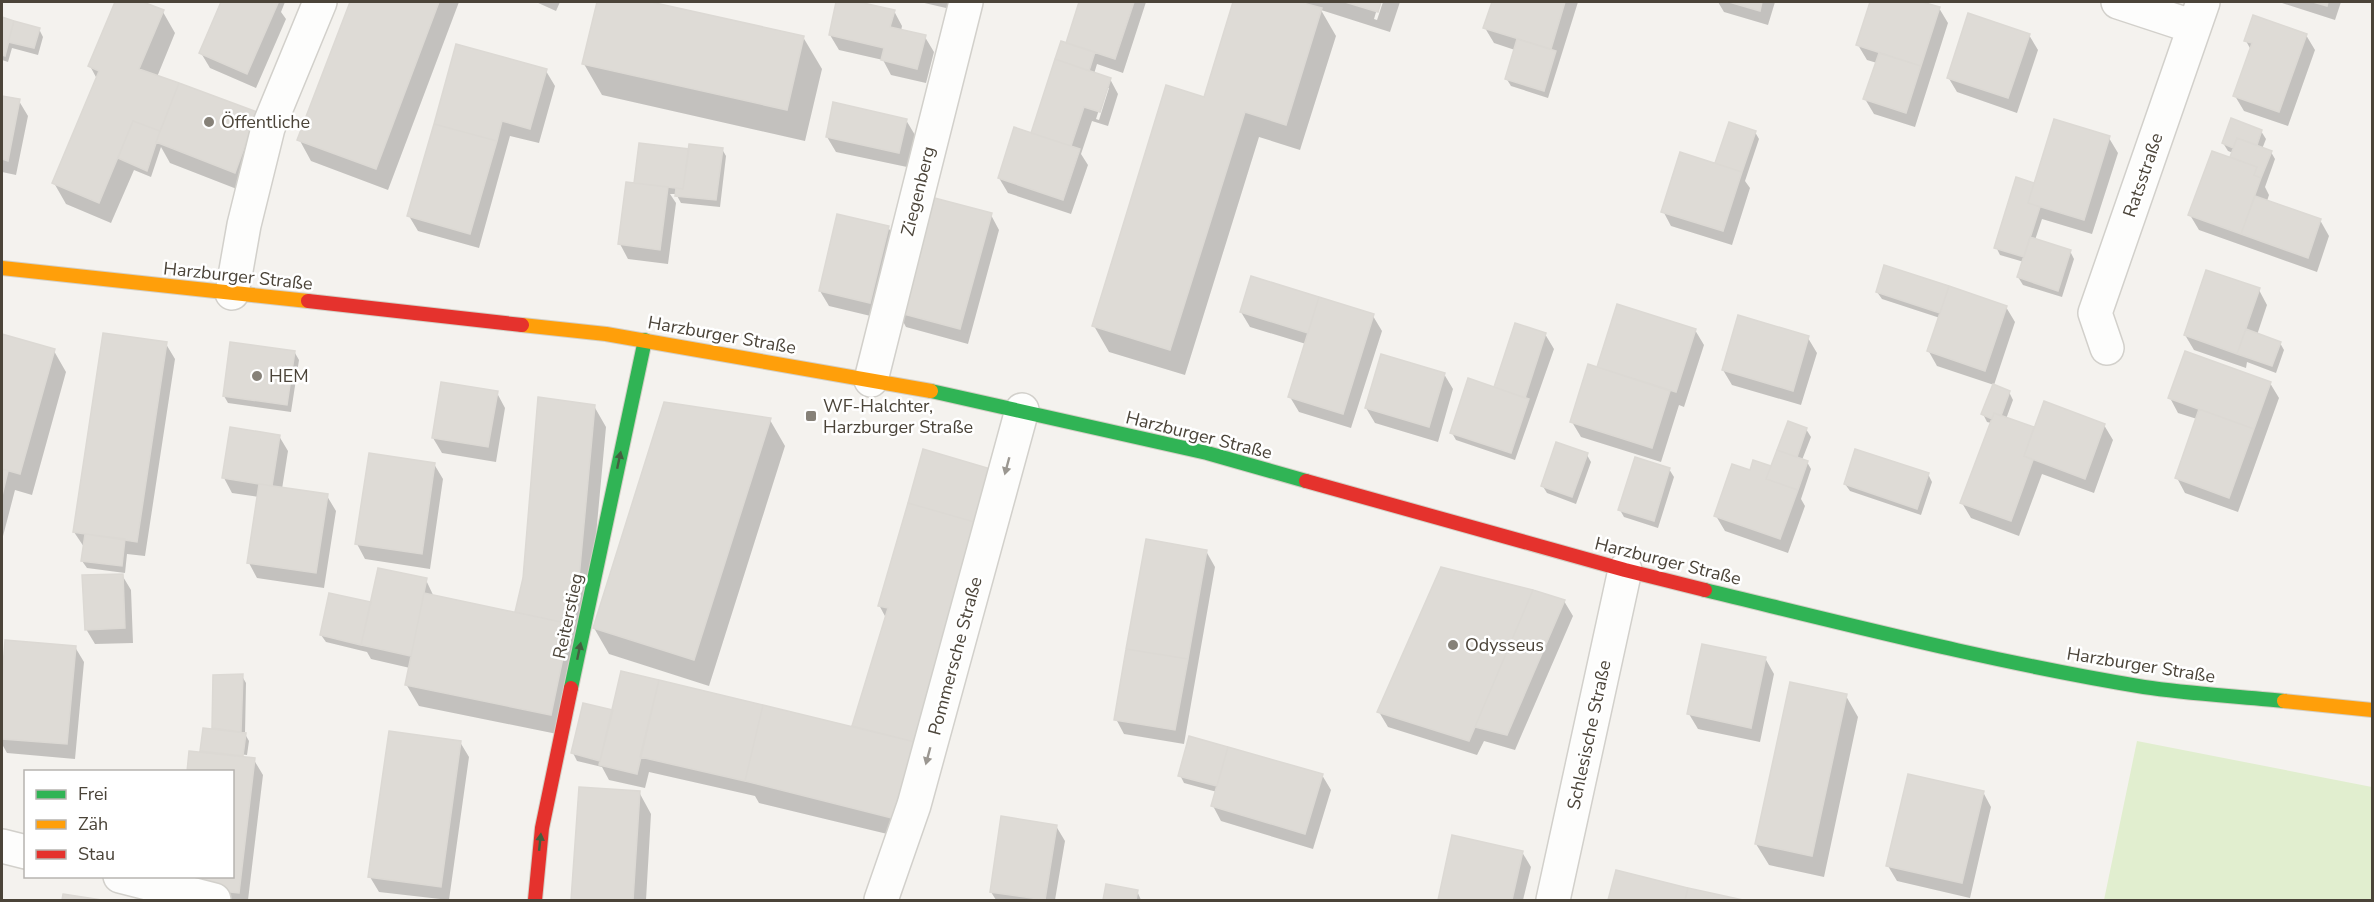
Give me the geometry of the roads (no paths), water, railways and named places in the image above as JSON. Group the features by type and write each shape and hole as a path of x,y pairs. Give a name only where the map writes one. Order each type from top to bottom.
{"main road":[{"name":"Harzburger Straße","path":"2,268 645,340 871,380 1022,410 1207,453 1625,570 1853,626 2069,673 2168,689 2373,710"},
{"name":"Reiterstieg","path":"535,900 542,828 645,340"}],"street":[{"path":"232,293 244,225 268,128 320,2"},
{"name":"Ziegenberg","path":"871,380 966,2"},
{"path":"2118,2 2198,14"},
{"name":"Ratsstraße","path":"2107,348 2095,313 2198,14"},
{"name":"Pommersche Straße","path":"881,900 914,805 1022,410"},
{"name":"Schlesische Straße","path":"1553,900 1625,570"},
{"path":"2,846 24,852"},
{"path":"128,878 214,900"}],"place":[{"name":"Öffentliche","path":"209,122"},
{"name":"HEM","path":"257,376"},
{"name":"WF-Halchter, Harzburger Straße","path":"811,416"},
{"name":"Odysseus","path":"1453,645"}]}
